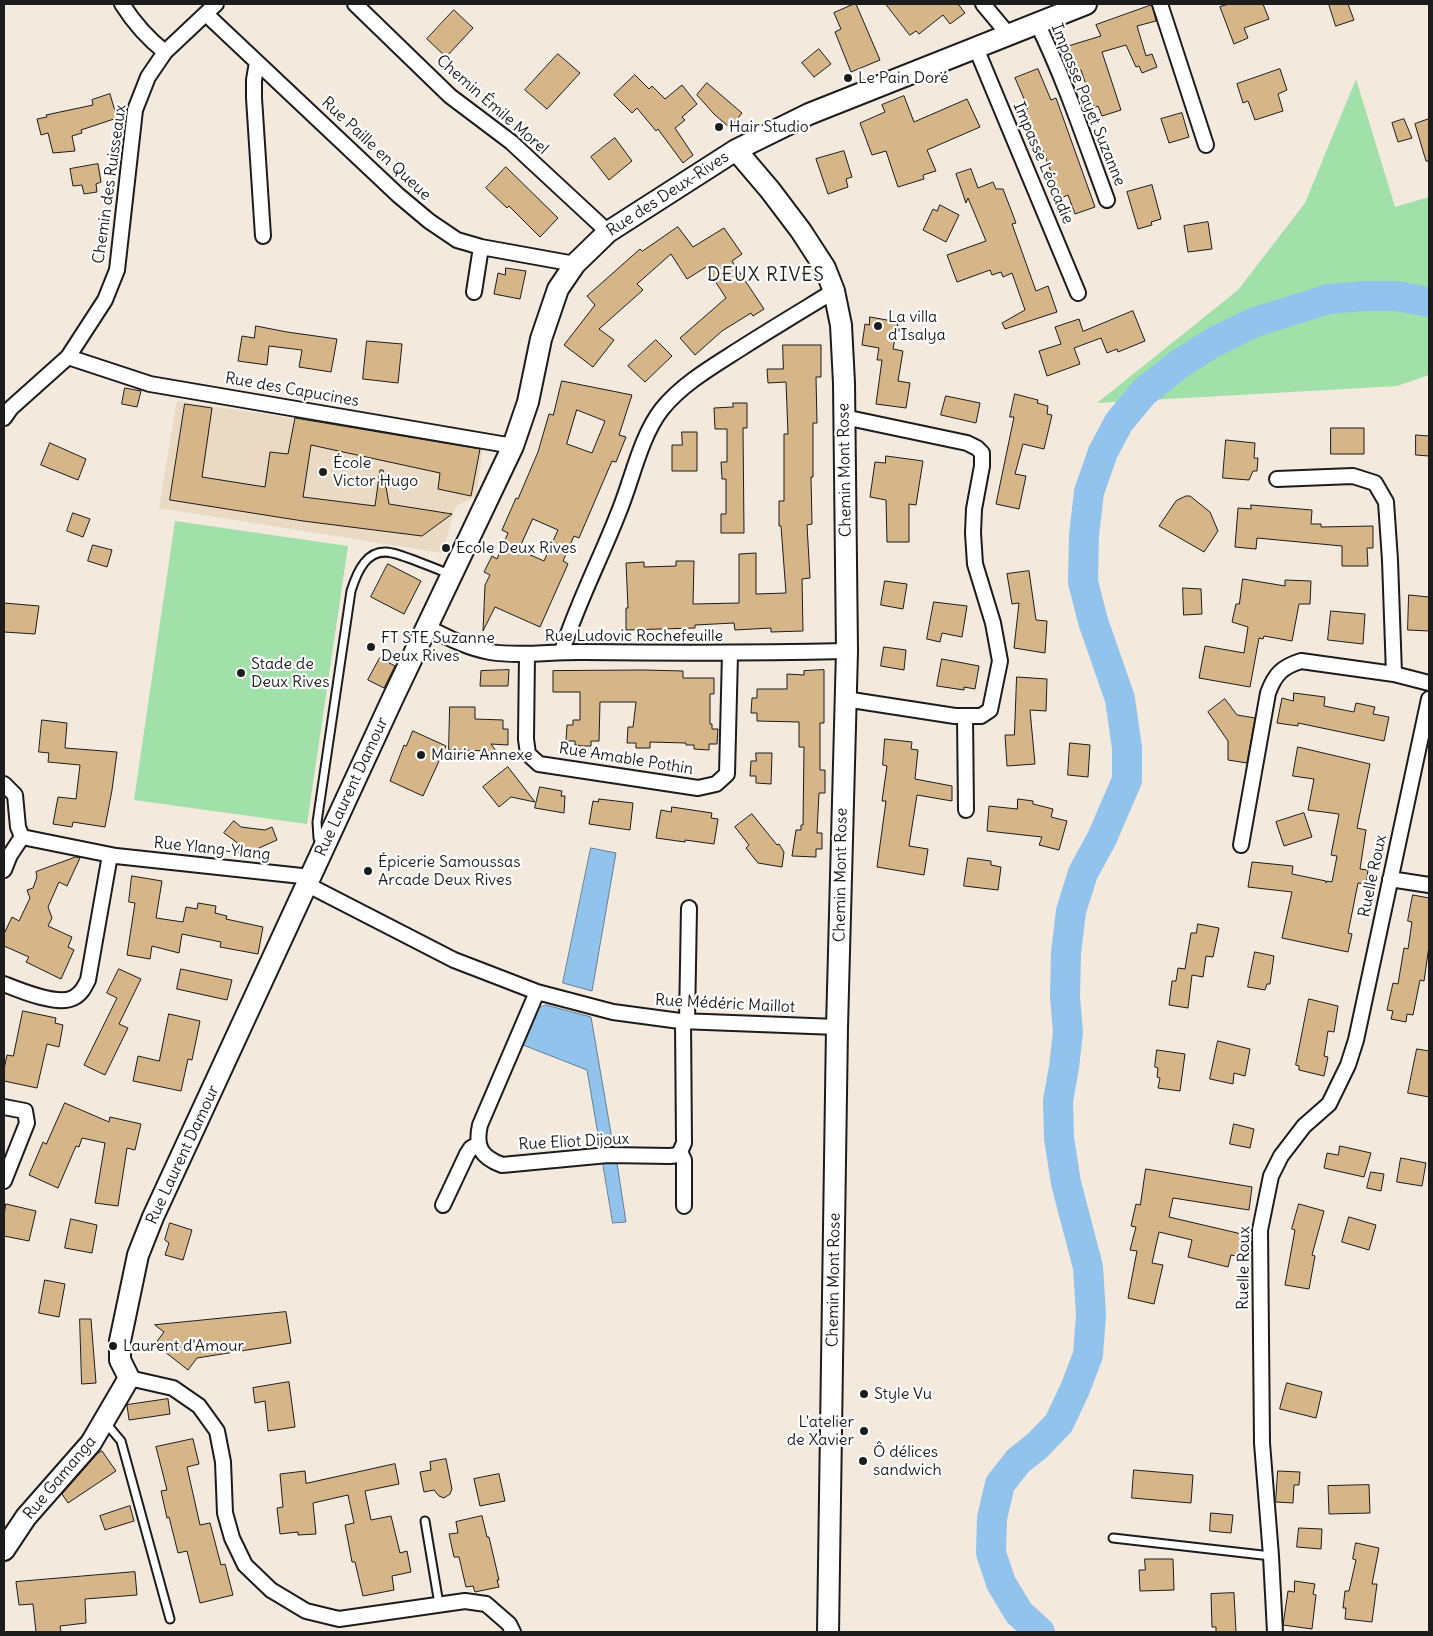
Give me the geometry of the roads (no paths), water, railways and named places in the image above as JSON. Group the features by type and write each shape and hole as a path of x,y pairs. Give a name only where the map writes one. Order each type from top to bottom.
{"street":[{"path":"122,4 134,23 147,38 164,52"},
{"name":"Chemin des Ruisseaux","path":"4,418 11,408 68,357 105,300 116,270 135,110 148,77 164,52 216,4"},
{"name":"Chemin Émile Morel","path":"355,4 450,96 511,142 608,232"},
{"path":"983,4 1008,34"},
{"name":"Rue des Deux-Rives","path":"513,446 528,402 541,339 558,289 575,264 608,232 736,150 809,114 1086,4"},
{"path":"1160,4 1206,145"},
{"name":"Rue Paille en Queue","path":"206,14 398,195 429,221 457,240 481,248 575,264"},
{"name":"Impasse Payet Suzanne","path":"1037,24 1048,45 1106,200"},
{"name":"Impasse Léocadie","path":"976,48 1078,293"},
{"path":"257,62 254,98 263,236"},
{"name":"Chemin Mont Rose","path":"736,150 801,231 825,268 834,291 841,325 847,651 837,1027 828,1632"},
{"path":"474,292 481,248"},
{"path":"562,652 572,621 618,514 644,442 652,424 662,409 672,398 705,371 834,291"},
{"name":"Rue des Capucines","path":"68,357 150,384 513,446"},
{"path":"844,417 967,443 982,453 982,466 974,509 973,533 976,564 993,623 1000,661 990,710 981,716 955,716 845,699"},
{"name":"Rue Laurent Damour","path":"129,1378 120,1360 120,1341 138,1256 158,1208 309,881 513,446"},
{"path":"1278,479 1353,476 1375,483 1386,502 1394,674"},
{"name":"Rue Ludovic Rochefeuille","path":"427,627 460,644 489,652 527,655 562,652 730,654 847,651"},
{"name":"Rue Amable Pothin","path":"527,655 526,739 528,754 540,764 698,788 716,784 727,774 730,654"},
{"path":"1241,845 1268,693 1279,672 1289,665 1301,661 1394,674 1429,683"},
{"name":"Ruelle Roux","path":"1275,1632 1262,1443 1260,1230 1271,1176 1280,1156 1304,1126 1329,1104 1348,1065 1356,1040 1429,699"},
{"path":"965,716 966,810"},
{"path":"4,784 15,795 18,828 22,837 10,855 4,870"},
{"name":"Rue Ylang-Ylang","path":"22,837 110,855 309,881"},
{"path":"4,984 25,993 62,1000 72,999 82,991 88,980 110,855"},
{"path":"1390,879 1429,885"},
{"name":"Rue Médéric Maillot","path":"309,881 454,960 537,992 613,1012 685,1021 837,1027"},
{"path":"684,1206 684,1160 680,1152 684,1143 685,1021 689,908"},
{"path":"444,1205 467,1154 471,1148 478,1144 477,1136 480,1125 537,992"},
{"path":"4,1107 25,1111 27,1123 4,1181"},
{"name":"Rue Eliot Dijoux","path":"478,1144 485,1156 492,1161 502,1164 608,1155 670,1156 678,1155 680,1152"},
{"path":"129,1378 173,1388 199,1406 216,1431 223,1462 225,1513 232,1538 245,1565 271,1590 306,1610 341,1626 439,1604 465,1601 486,1604 509,1624 513,1632"},
{"name":"Rue Gamanga","path":"4,1550 26,1517 91,1444 129,1378"}],"lane":[{"path":"324,850 318,838 317,822 351,591 356,576 367,560 374,554 382,552 392,553 452,575"},
{"path":"104,1421 120,1441 170,1619"},
{"path":"425,1521 439,1604"},
{"path":"1113,1538 1271,1556"}],"water":[{"path":"591,848 616,853 592,991 563,983"},
{"path":"546,1005 591,1017 613,1145 600,1146 587,1070 523,1045 539,1008"},
{"path":"603,1163 617,1163 626,1222 613,1223"}],"waterway":[{"path":"1040,1632 1019,1613 1001,1583 991,1553 992,1518 1000,1484 1018,1461 1038,1445 1059,1423 1088,1355 1091,1315 1088,1267 1066,1183 1059,1138 1058,1101 1068,1032 1065,997 1066,953 1071,911 1083,873 1102,838 1127,780 1127,748 1120,699 1093,621 1083,582 1084,535 1089,492 1103,452 1119,422 1144,392 1178,365 1212,343 1255,322 1329,299 1397,296 1429,302"}],"place":[{"name":"Le Pain Doré","path":"848,78"},
{"name":"Hair Studio","path":"719,127"},
{"name":"La villa d'Isalya","path":"878,326"},
{"name":"École Victor Hugo","path":"323,472"},
{"name":"Ecole Deux Rives","path":"446,548"},
{"name":"FT STE Suzanne Deux Rives","path":"371,647"},
{"name":"Stade de Deux Rives","path":"241,673"},
{"name":"Mairie Annexe","path":"421,755"},
{"name":"Épicerie Samoussas Arcade Deux Rives","path":"368,871"},
{"name":"Laurent d'Amour","path":"113,1346"},
{"name":"Style Vu","path":"864,1394"},
{"name":"L'atelier de Xavier","path":"864,1431"},
{"name":"Ô délices sandwich","path":"863,1461"}],"district":[{"name":"DEUX RIVES","path":"766,276"}]}
